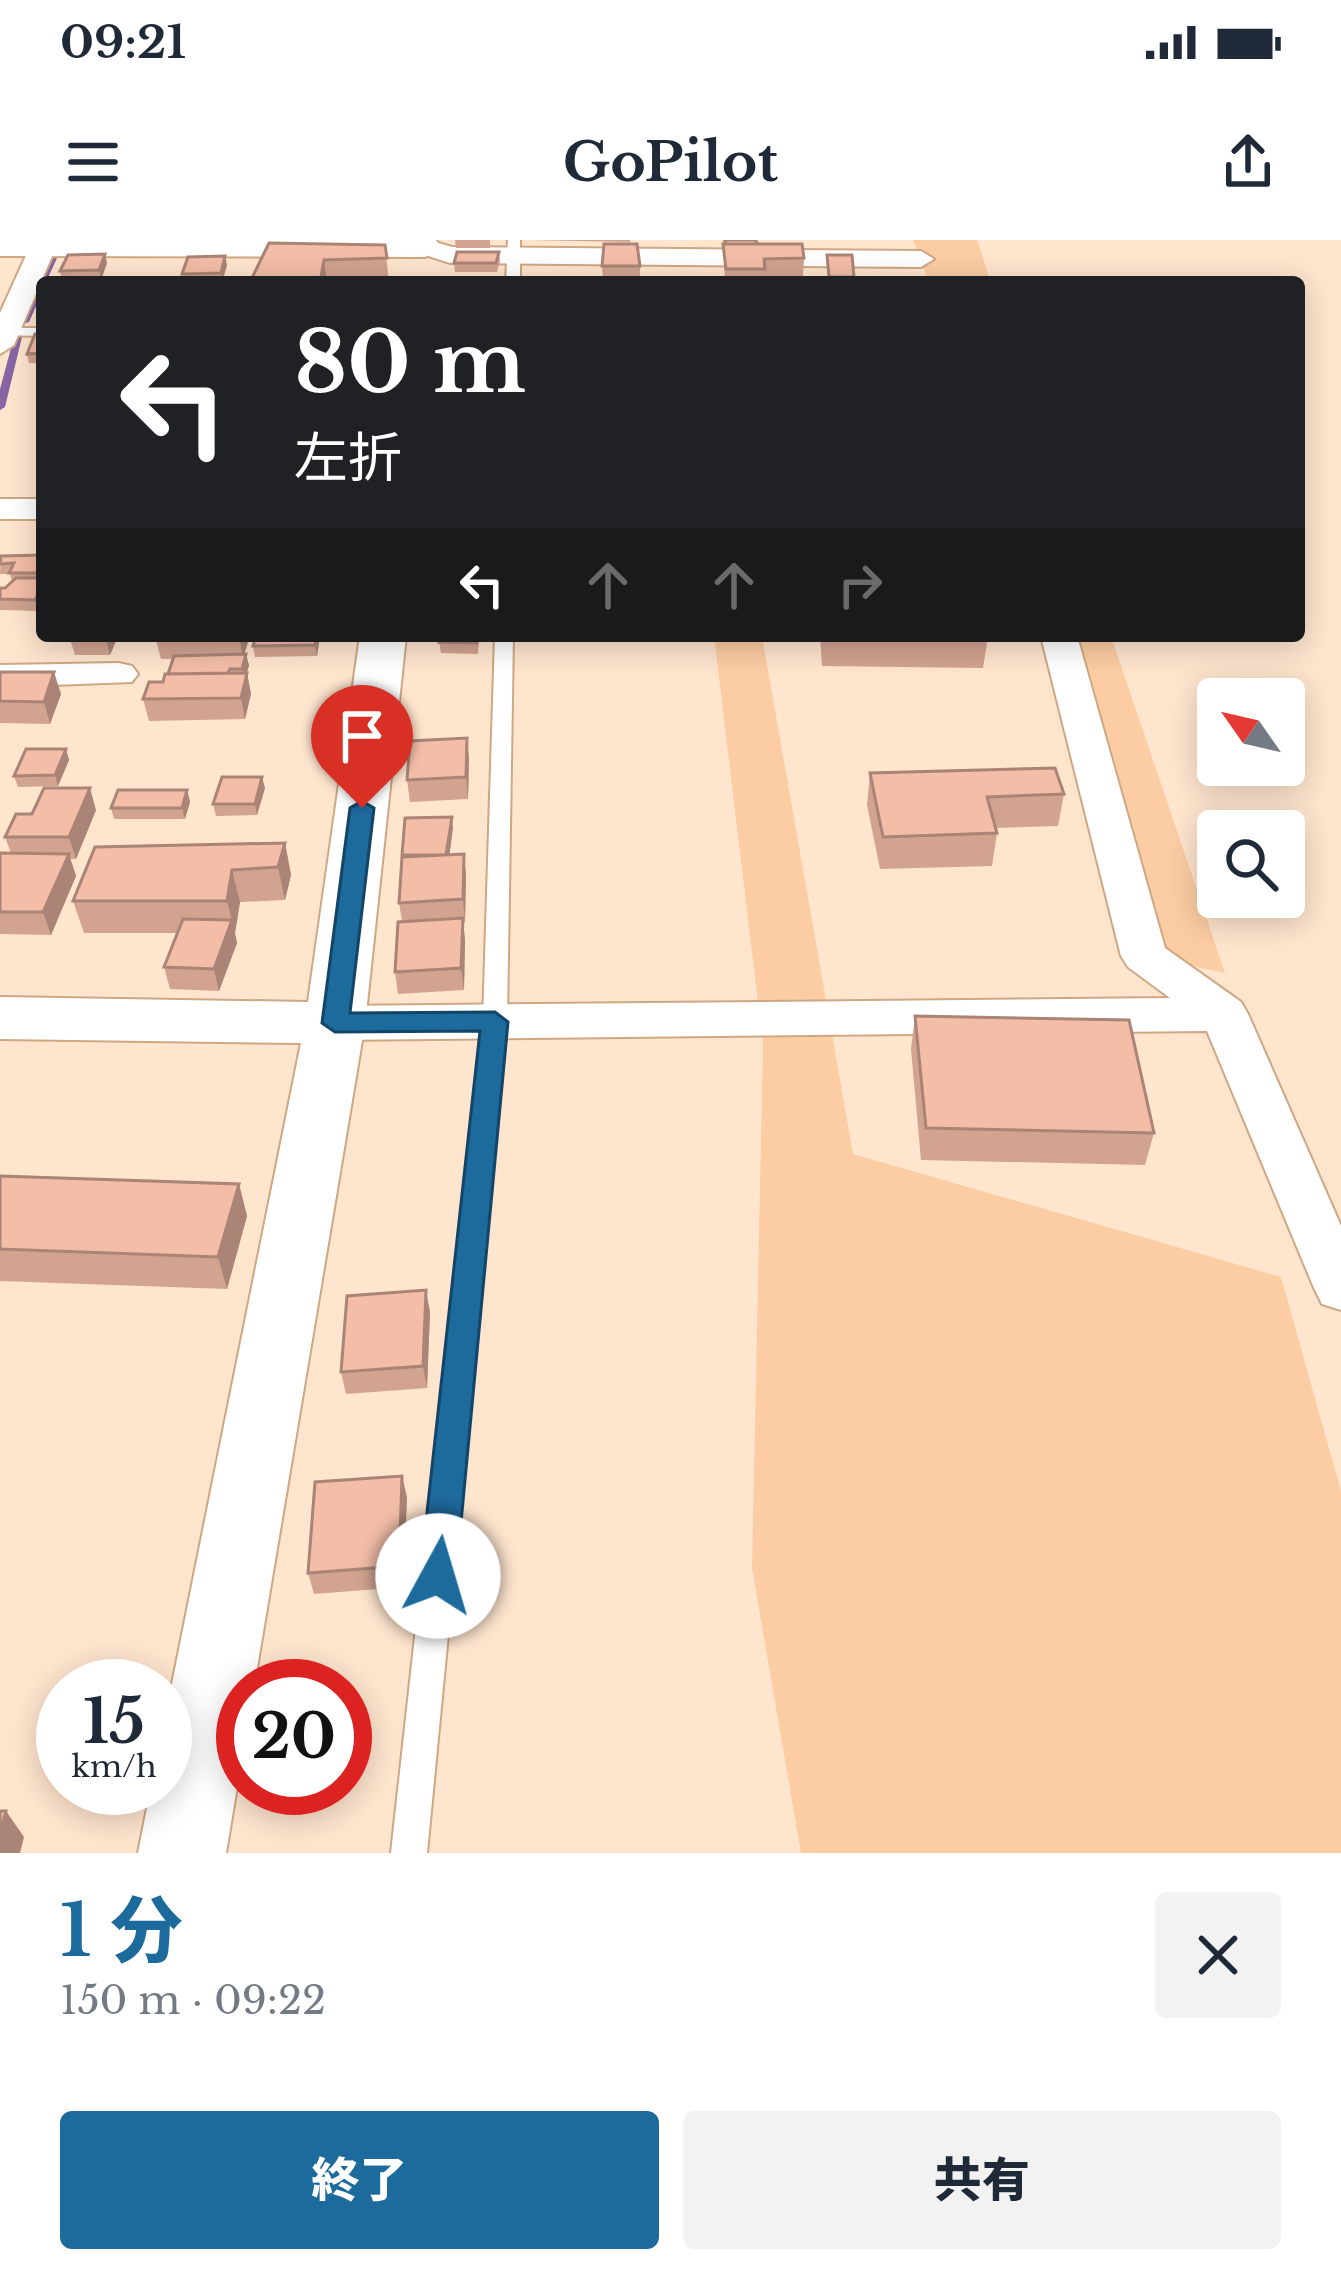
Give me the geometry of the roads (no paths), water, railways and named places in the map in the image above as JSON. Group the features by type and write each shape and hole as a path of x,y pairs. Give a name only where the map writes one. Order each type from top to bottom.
{"street":[{"path":"2,339 45,243"},
{"path":"422,276 425,244"},
{"path":"0,246 425,244 450,254 514,259 921,260"},
{"path":"0,509 36,509"},
{"path":"182,1853 335,1023 382,642"},
{"path":"1061,642 1144,956 1224,1014 1341,1288"},
{"path":"0,676 119,674"},
{"path":"0,1018 335,1023 1224,1014"}],"lane":[{"path":"2,339 36,333"},
{"path":"409,1853 495,1022 504,642"}],"waterway":[{"path":"45,276 54,256"},
{"path":"25,322 36,297"},
{"path":"0,407 18,337"}]}
